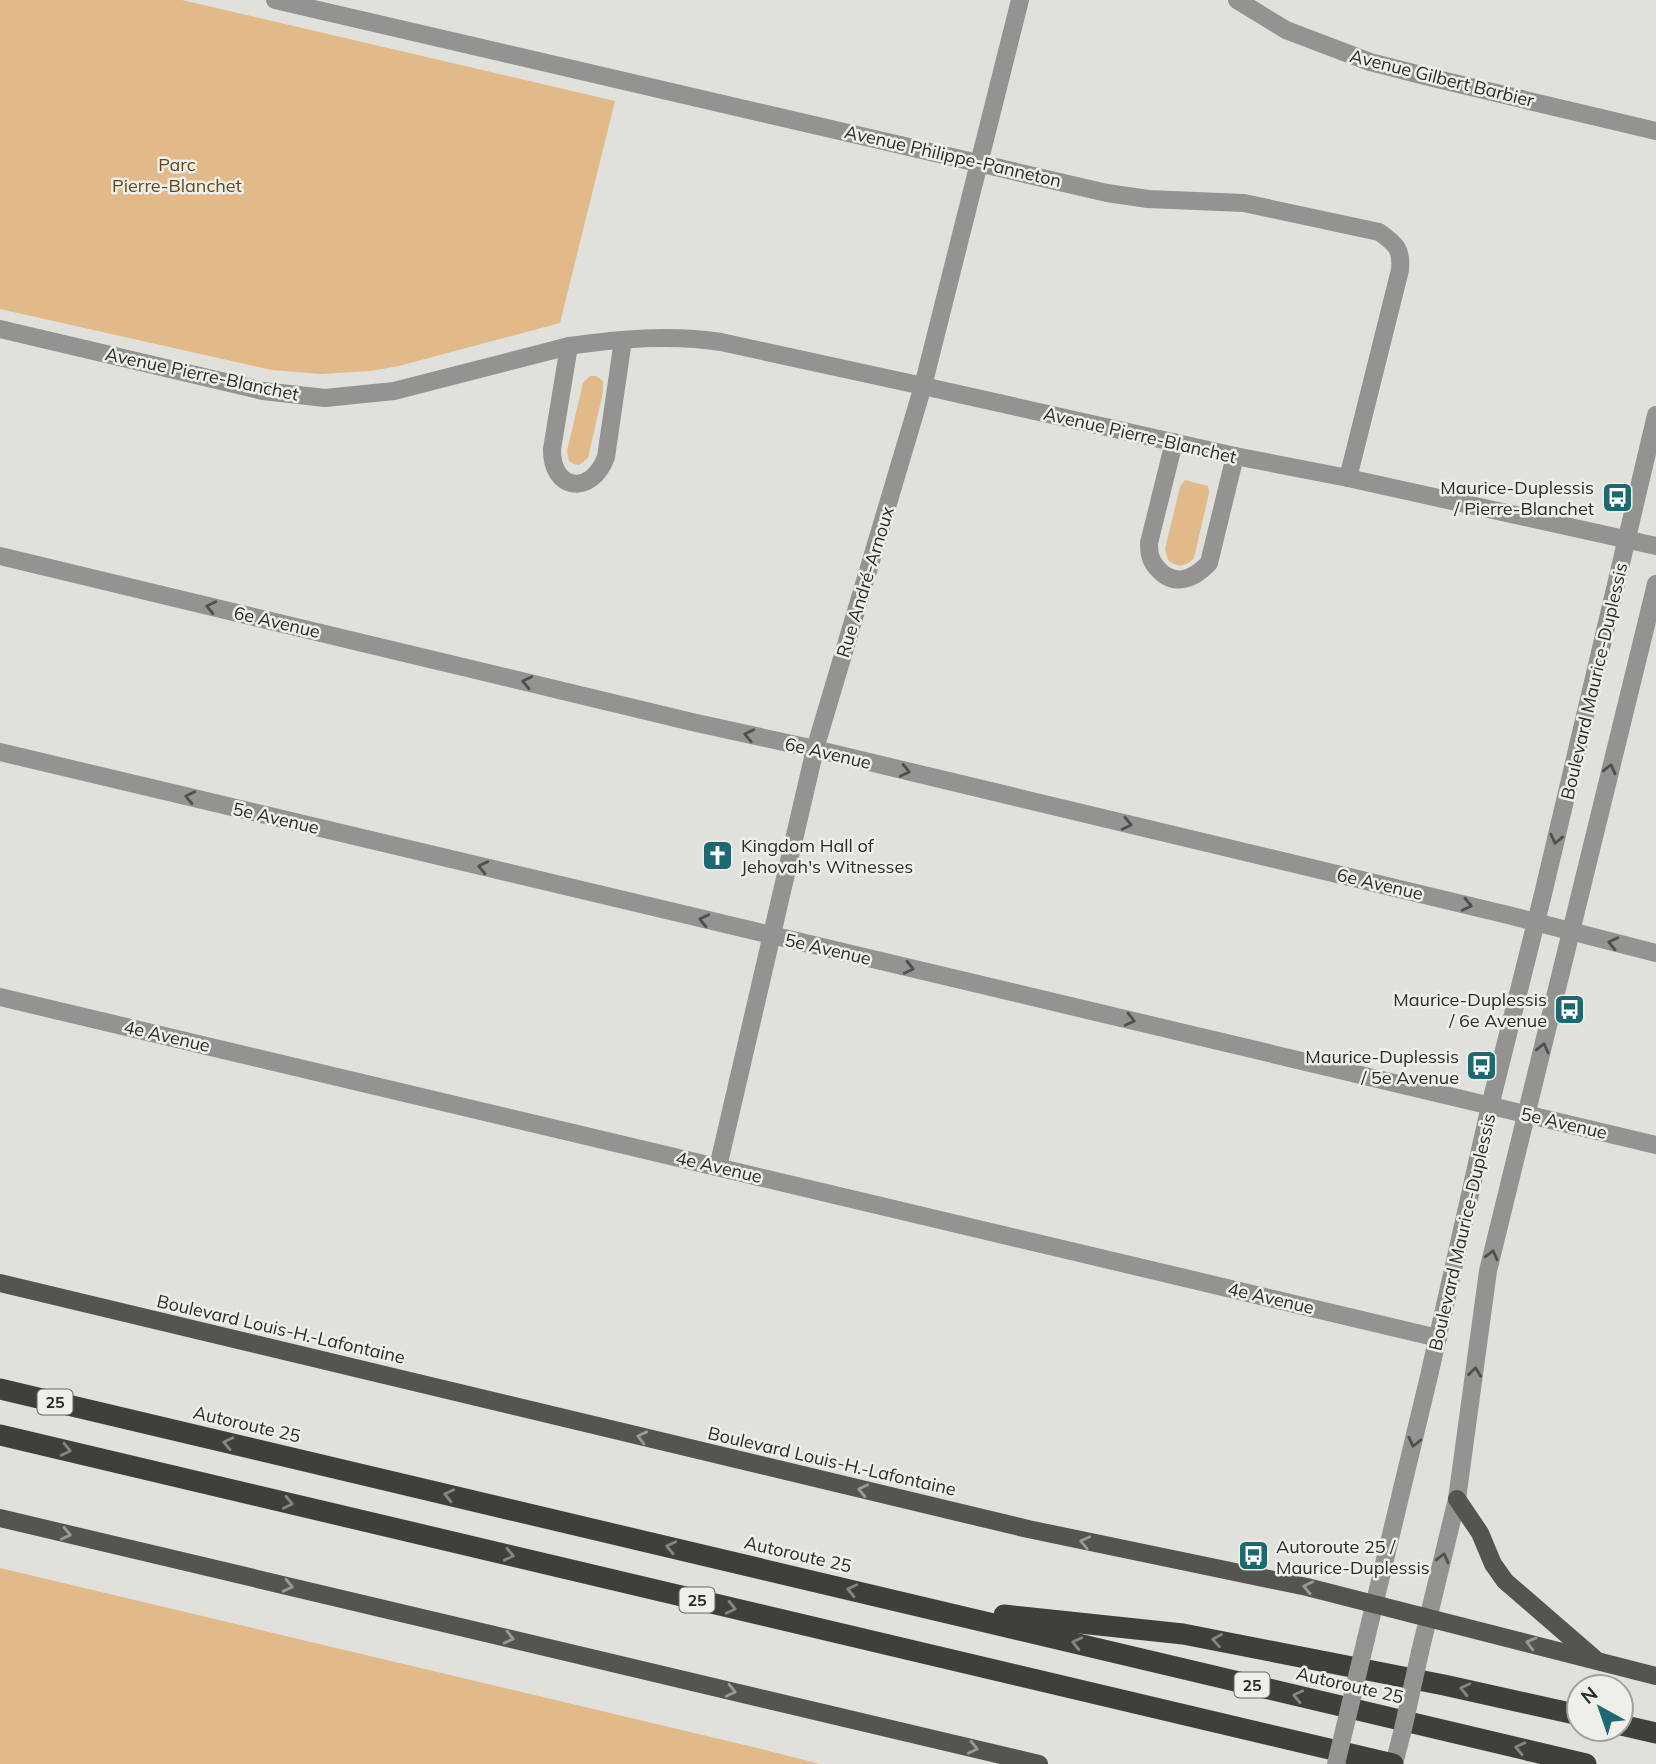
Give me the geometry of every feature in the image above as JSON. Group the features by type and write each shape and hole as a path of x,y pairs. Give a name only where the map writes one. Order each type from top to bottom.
{"highway":[{"name":"Autoroute 25","path":"0,1389 1586,1764"},
{"name":"25","path":"0,1435 1394,1764"},
{"path":"918,1606 1182,1634 1431,1682 1565,1712"},
{"path":"1635,1728 1656,1733"}],"main road":[{"name":"Boulevard Louis-H.-Lafontaine","path":"0,1283 1028,1529 1307,1587 1656,1676"},
{"path":"1457,1499 1480,1533 1493,1564 1505,1581 1597,1660"},
{"path":"0,1518 1039,1764"}],"street":[{"name":"Avenue Philippe-Panneton","path":"275,0 1107,193 1148,199 1244,203 1379,232 1393,242 1401,256 1400,270 1348,478"},
{"name":"Rue André-Arnoux","path":"718,1167 815,749 923,386 1020,0"},
{"name":"Avenue Gilbert Barbier","path":"1237,0 1286,30 1370,62 1656,131"},
{"name":"Avenue Pierre-Blanchet","path":"0,329 263,391 325,398 394,391 569,346 667,338 708,340 1656,547"},
{"path":"569,346 552,460 562,478 571,484 583,484 602,468 606,457 623,340"},
{"name":"Boulevard Maurice-Duplessis","path":"1336,1764 1656,415"},
{"path":"1174,442 1149,542 1149,554 1153,563 1170,579 1181,580 1192,576 1202,571 1209,562 1235,456"},
{"name":"6e Avenue","path":"0,556 678,719 815,749 1656,953"},
{"name":"Boulevard Maurice-Duplessis","path":"1394,1764 1457,1499 1488,1271 1656,584"},
{"name":"5e Avenue","path":"0,752 1656,1145"},
{"name":"4e Avenue","path":"0,997 1438,1338"}],"green space":[{"name":"Parc Pierre-Blanchet","path":"0,0 182,0 615,101 560,323 399,366 321,374 272,370 0,309"},
{"path":"590,376 596,376 603,381 603,392 588,458 579,465 569,461 567,451 583,383"},
{"path":"1185,480 1208,486 1209,493 1194,558 1185,565 1178,565 1168,560 1165,549 1180,487"},
{"path":"0,1568 753,1747 820,1764 0,1764"}],"place":[{"name":"Maurice-Duplessis / Pierre-Blanchet","path":"1617,497"},
{"name":"Kingdom Hall of Jehovah's Witnesses","path":"718,855"},
{"name":"Maurice-Duplessis / 6e Avenue","path":"1570,1009"},
{"name":"Maurice-Duplessis / 5e Avenue","path":"1482,1066"},
{"name":"Autoroute 25 / Maurice-Duplessis","path":"1253,1556"}]}
